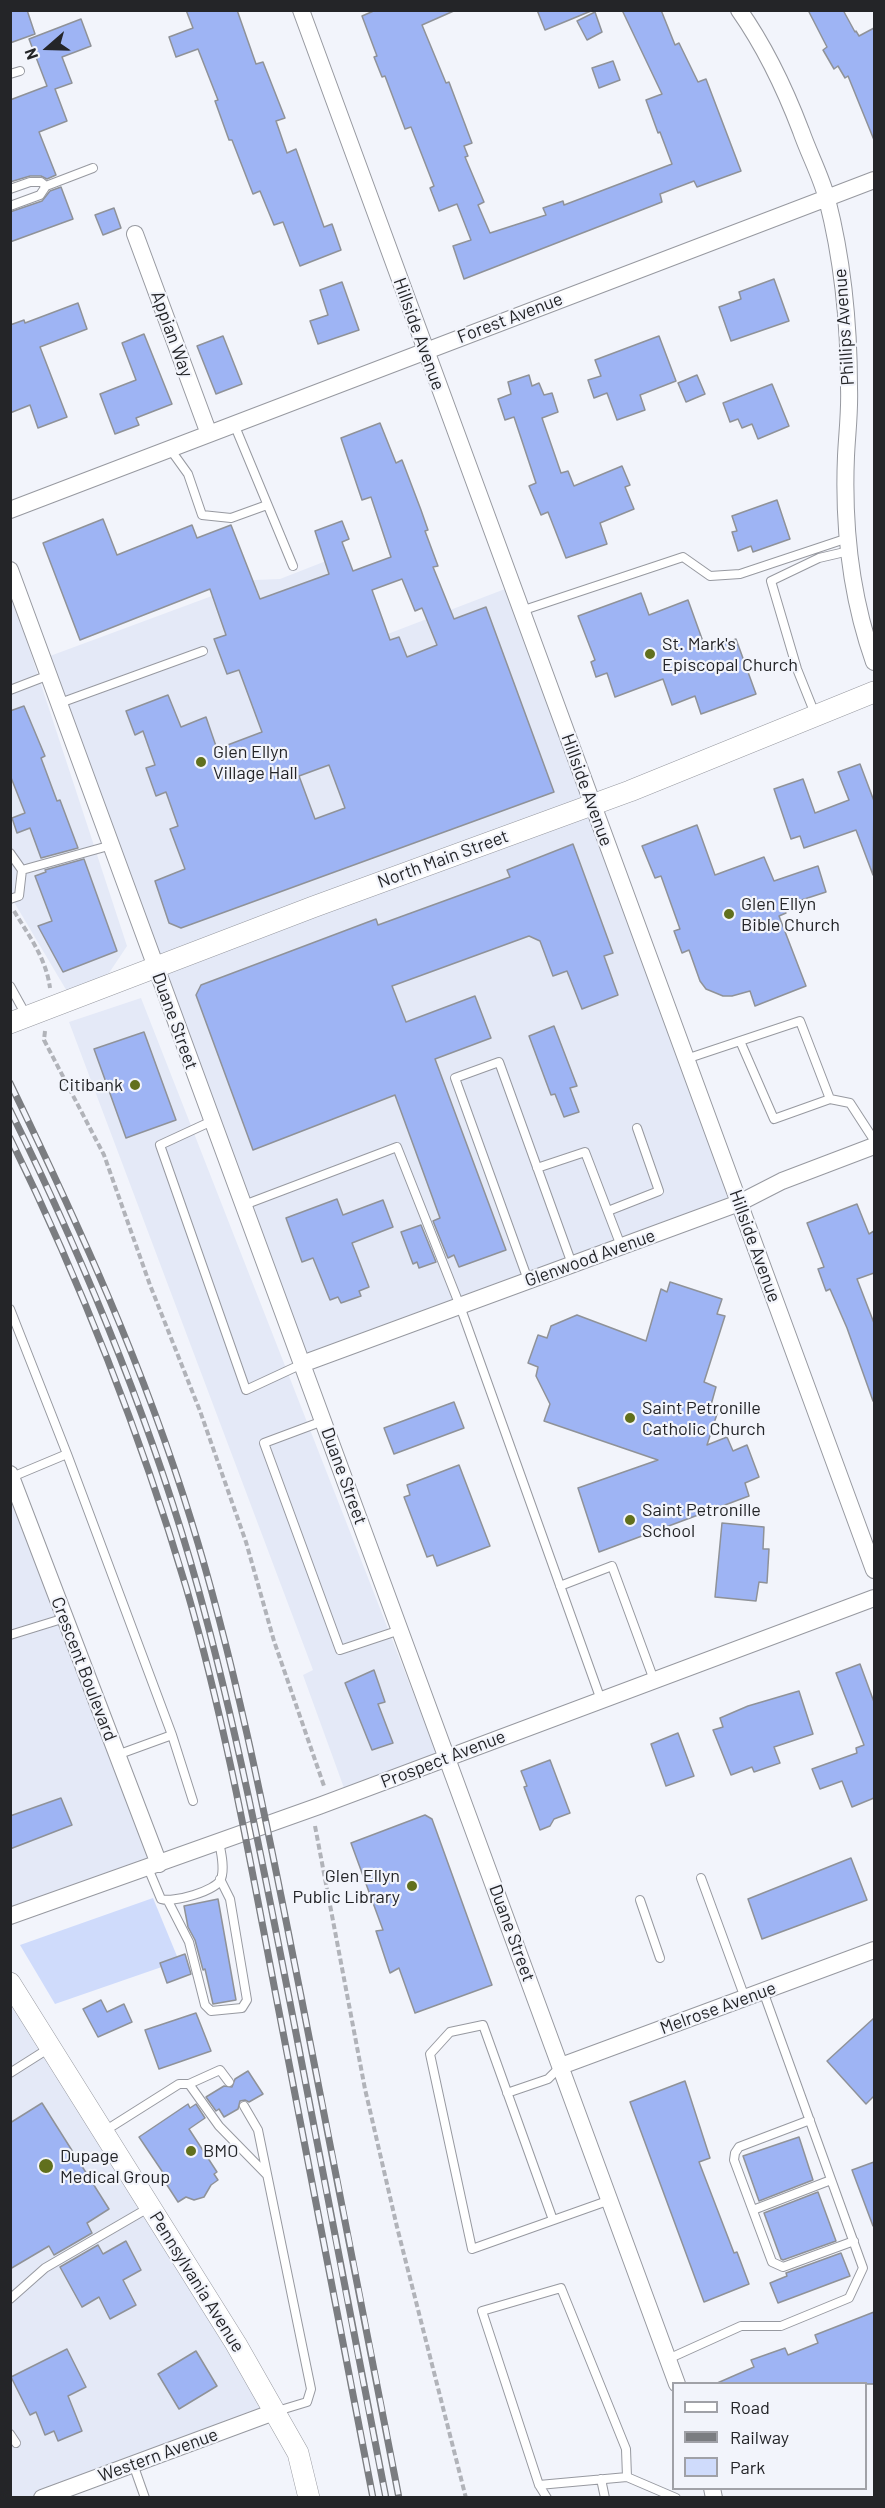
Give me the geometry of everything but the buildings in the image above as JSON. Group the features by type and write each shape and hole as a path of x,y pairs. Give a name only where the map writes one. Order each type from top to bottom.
{"street":[{"name":"Hillside Avenue","path":"301,10 874,1570"},
{"name":"Phillips Avenue","path":"739,10 771,62 827,198 839,259 848,331 850,391 846,458 849,544 858,606 874,662"},
{"name":"Forest Avenue","path":"10,510 874,180"},
{"name":"Appian Way","path":"135,234 209,434"},
{"name":"Duane Street","path":"11,571 676,2382"},
{"name":"North Main Street","path":"19,1020 313,907 630,791 874,692"},
{"name":"Glenwood Avenue","path":"302,1364 739,1203 782,1181 874,1146"},
{"name":"Crescent Boulevard","path":"11,1476 117,1755 153,1866"},
{"name":"Prospect Avenue","path":"10,1916 219,1842 874,1598"},
{"name":"Melrose Avenue","path":"561,2066 874,1950"},
{"name":"Pennsylvania Avenue","path":"10,1983 236,2344 298,2453 309,2498"},
{"name":"Western Avenue","path":"42,2498 274,2412"}],"lane":[{"path":"10,74 20,71"},
{"path":"10,206 40,195 46,186 93,168"},
{"path":"10,189 30,182 41,182 46,186"},
{"path":"234,424 293,566"},
{"path":"169,449 188,474 202,514 231,518 267,505"},
{"path":"521,611 683,557 710,576 740,573 849,544"},
{"path":"815,714 797,669 771,581 849,544"},
{"path":"60,703 203,651"},
{"path":"10,690 49,675"},
{"path":"22,870 112,845"},
{"path":"10,853 22,870 19,896 10,899"},
{"path":"10,986 19,1020"},
{"path":"686,1059 800,1021 830,1100"},
{"path":"740,1041 774,1119 830,1100 850,1103 874,1140"},
{"path":"528,1280 455,1078 499,1062 572,1264"},
{"path":"212,1121 160,1145 246,1390 302,1364"},
{"path":"608,1211 659,1191 637,1128"},
{"path":"244,1205 397,1147 460,1306 601,1700"},
{"path":"537,1168 585,1152 621,1246"},
{"path":"10,1308 172,1735 193,1801"},
{"path":"323,1421 264,1443 340,1650 400,1630"},
{"path":"11,1476 67,1454"},
{"path":"560,1586 612,1566 654,1680"},
{"path":"10,1635 65,1618"},
{"path":"117,1755 172,1735"},
{"path":"168,1901 189,1942 205,2005 211,2011 242,2008 247,2000 230,1899 220,1879 219,1842"},
{"path":"153,1866 161,1899 168,1901 215,1886 220,1879"},
{"path":"702,1878 745,1998"},
{"path":"640,1900 660,1958"},
{"path":"668,2358 741,2326 781,2326 849,2298 863,2268 763,1991"},
{"path":"553,2220 483,2025 450,2032 430,2054 472,2249 610,2200"},
{"path":"10,2073 51,2047"},
{"path":"507,2093 548,2079 561,2066"},
{"path":"103,2132 179,2084 189,2084 220,2070 229,2082"},
{"path":"189,2084 219,2126 267,2175"},
{"path":"244,2106 258,2130 311,2389 307,2402 274,2412"},
{"path":"810,2120 739,2146 734,2160 772,2262 777,2266 783,2267 854,2241"},
{"path":"753,2210 831,2180"},
{"path":"10,2299 45,2268 150,2207"},
{"path":"547,2498 539,2485 482,2311 561,2288 626,2450 627,2477"},
{"path":"10,2434 16,2443"},
{"path":"133,2464 145,2498"},
{"path":"539,2485 627,2477 676,2498"},
{"path":"601,2479 605,2498"}],"path":[{"path":"10,906 40,953 47,970 50,991"},
{"path":"44,1040 104,1155 150,1285 204,1422 246,1542 274,1641 324,1784"},
{"path":"314,1830 365,2089 397,2227 466,2498"}],"shaded area":[{"path":"326,561 359,645 505,589 585,801 161,957 50,656 255,580 280,579"},
{"path":"10,590 127,946 109,973 68,993 11,897"},
{"path":"588,812 732,1200 306,1357 163,969"},
{"path":"141,998 437,1754 344,1788 303,1675 313,1670 69,1022"},
{"path":"10,1492 149,1859 10,1908"},
{"path":"10,1997 266,2409 27,2498 10,2497"}],"green space":[{"path":"153,1898 179,1961 55,2004 20,1945"}],"railway":[{"path":"10,1083 109,1298 153,1407 173,1463 208,1579 265,1816 399,2498"},
{"path":"10,1110 65,1226 115,1345 160,1465 198,1588 239,1752 262,1862 386,2498"},
{"path":"10,1138 85,1303 129,1415 168,1529 200,1637 225,1739 246,1842 373,2498"}],"place":[{"name":"St. Mark's Episcopal Church","path":"650,654"},
{"name":"Glen Ellyn Village Hall","path":"201,762"},
{"name":"Glen Ellyn Bible Church","path":"729,914"},
{"name":"Citibank","path":"135,1085"},
{"name":"Saint Petronille Catholic Church","path":"630,1418"},
{"name":"Saint Petronille School","path":"630,1520"},
{"name":"Glen Ellyn Public Library","path":"412,1886"},
{"name":"BMO","path":"191,2151"},
{"name":"Dupage Medical Group","path":"46,2166"}]}
